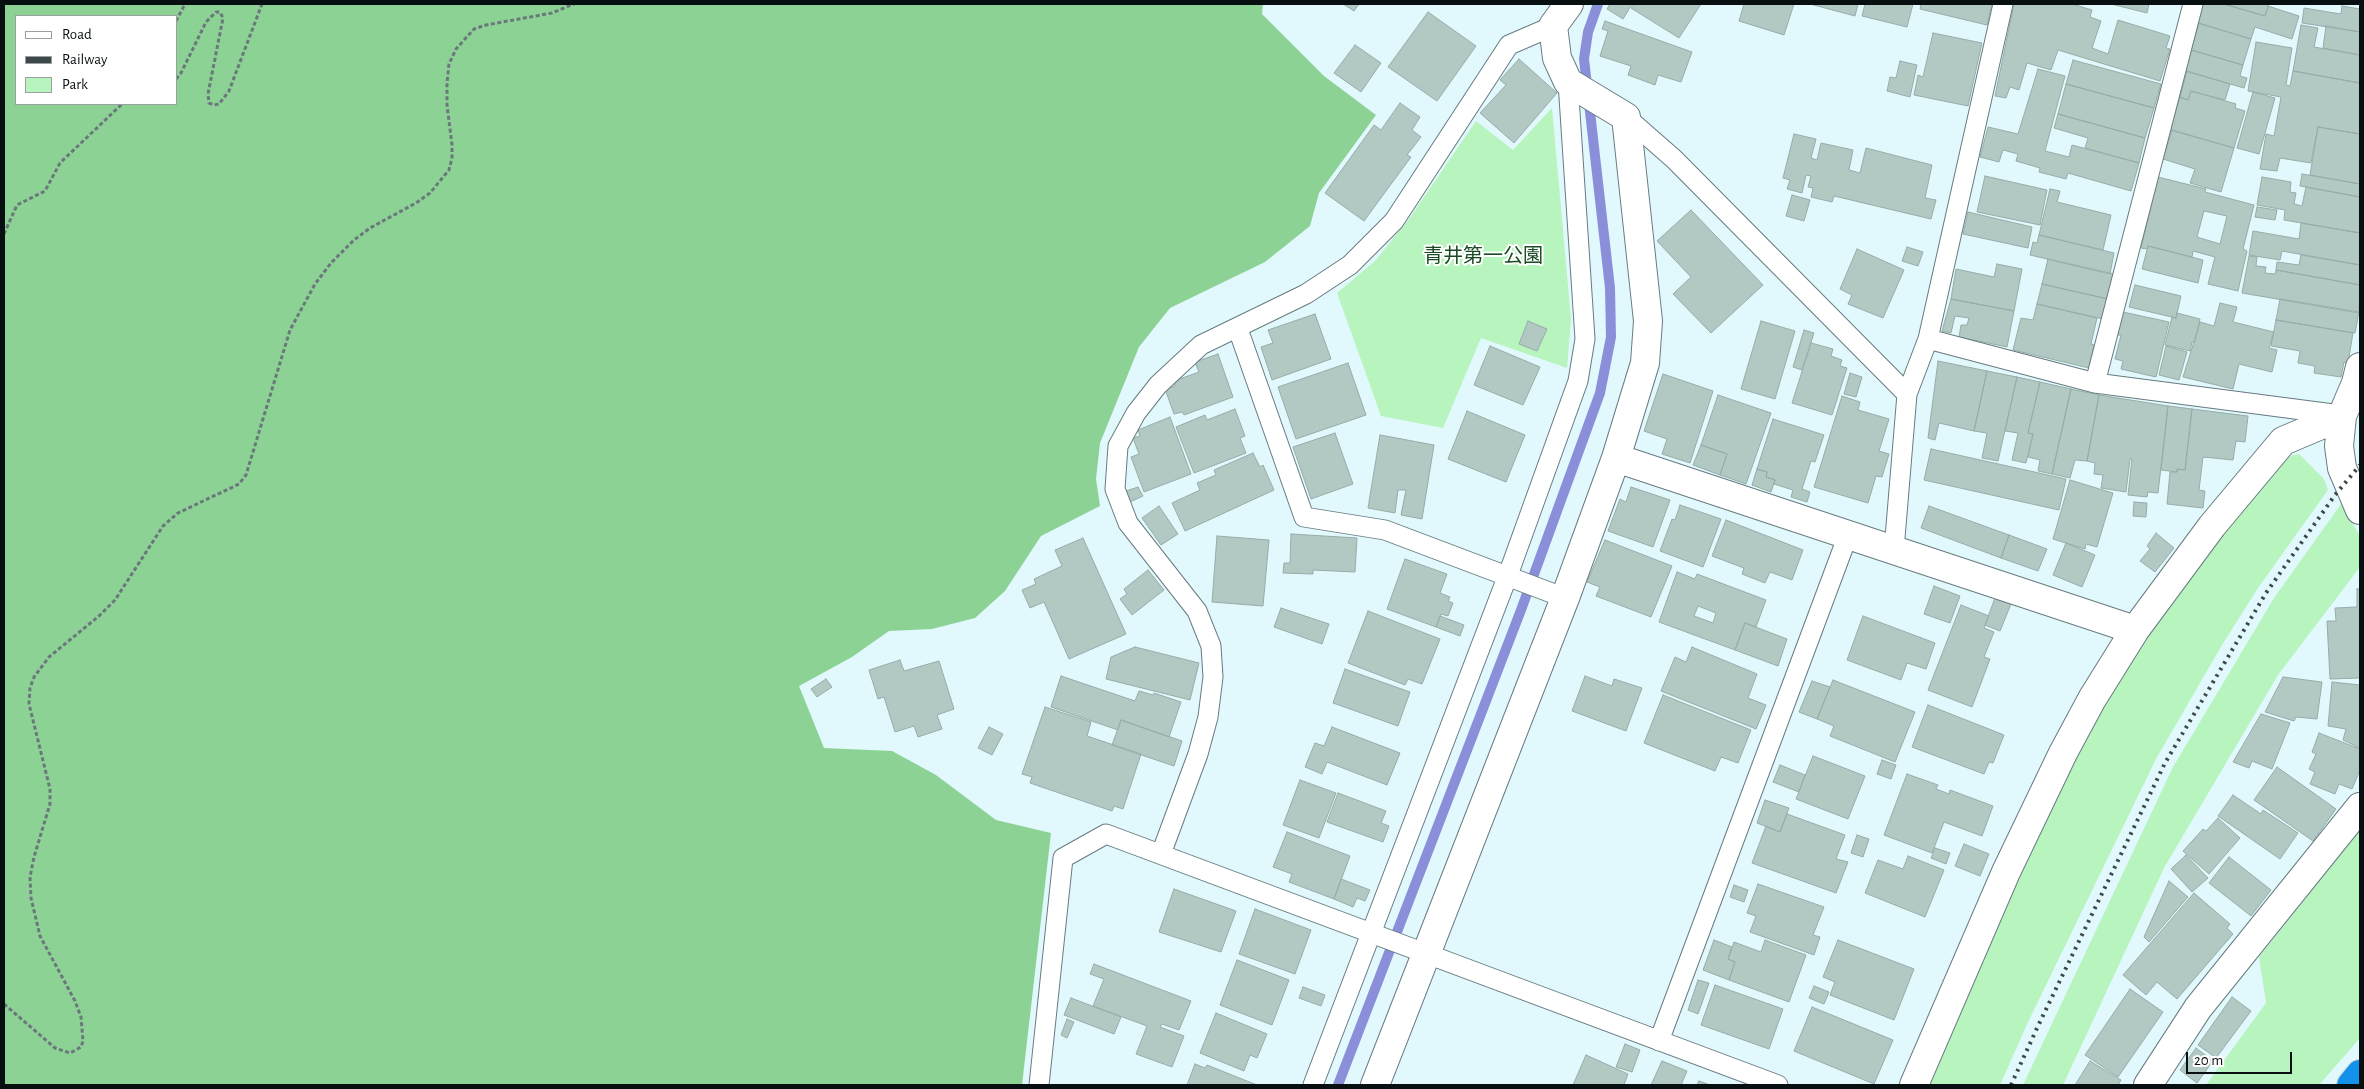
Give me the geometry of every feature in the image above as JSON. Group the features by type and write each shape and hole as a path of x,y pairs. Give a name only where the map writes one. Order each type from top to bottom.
{"highway":[{"path":"2351,1085 2360,1074"}],"street":[{"path":"1375,1085 1416,950 1556,594 1616,458 1645,363 1648,321 1626,117 1573,85 1558,58 1553,26 1569,4"},
{"path":"2360,367 2356,383 2342,416 2339,446 2342,468 2360,510"},
{"path":"1914,1085 2006,872 2063,753 2092,699 2135,630 2212,526 2283,441 2342,416"},
{"path":"1616,458 2135,630"},
{"path":"2148,1085 2198,1008 2360,807"}],"lane":[{"path":"1894,550 1907,394 1928,339 2003,4"},
{"path":"2095,383 2193,4"},
{"path":"1161,854 1198,754 1208,717 1213,677 1211,646 1197,611 1128,523 1115,489 1118,446 1136,412 1158,385 1201,345 1238,329 1306,294 1350,266 1394,221 1509,45 1553,26"},
{"path":"1313,1085 1378,935 1514,578 1578,381 1585,339 1573,85"},
{"path":"1626,117 1674,159 1907,394"},
{"path":"1238,329 1304,518 1385,530 1556,594"},
{"path":"1928,339 2095,383 2342,416"},
{"path":"1659,1041 1848,535"},
{"path":"1039,1085 1063,858 1106,834 1778,1085"}],"path":[{"path":"178,17 185,4"},
{"path":"178,76 181,74 206,22 216,12 220,12 223,18 208,94 209,103 214,106 219,104 229,91 262,4"},
{"path":"4,1004 55,1048 70,1053 81,1047 83,1041 81,1018 76,1001 40,936 31,898 30,877 47,818 50,789 29,704 30,688 34,677 49,657 99,616 115,600 163,526 178,513 239,484 246,475 290,330 315,284 331,263 354,240 430,193 449,170 452,158 452,145 447,105 447,83 449,64 456,49 474,29 486,25 545,15 574,4"},
{"path":"4,234 18,205 45,191 60,163 121,105"}],"green space":[{"path":"4,4 1263,4 1262,14 1324,76 1376,115 1319,193 1310,226 1265,262 1170,308 1139,347 1100,443 1096,479 1100,506 1041,536 1005,591 975,618 932,629 889,631 852,657 799,686 824,748 892,751 936,775 996,820 1051,833 1022,1085 4,1085"},
{"name":"青井第一公園","path":"1552,108 1571,319 1567,368 1481,338 1443,428 1381,416 1337,293 1375,261 1409,219 1476,121 1513,150"},
{"path":"2299,454 2324,479 2328,490 2258,588 2222,645 2156,759 2028,1022 2000,1085 1927,1085 2017,877 2100,707 2144,638 2220,537 2286,457"},
{"path":"2341,504 2360,536 2360,567 2278,675 2164,868 2063,1085 2023,1085 2173,767 2274,598"},
{"path":"2360,830 2360,1038 2319,1085 2206,1085 2266,1003 2259,957"}],"building":[{"path":"1343,4 1359,4 1354,11"},
{"path":"1610,4 1632,4 1623,19 1607,9"},
{"path":"1634,4 1701,4 1679,38 1631,8"},
{"path":"1744,4 1794,4 1784,35 1739,21"},
{"path":"1810,4 1858,4 1855,16"},
{"path":"1865,4 1913,4 1907,27 1862,16"},
{"path":"1921,4 1992,4 1987,25 1920,9"},
{"path":"2014,4 2072,4 2092,10 2090,17 2101,21 2092,48 2108,54 2118,20 2170,36 2166,48 2170,49 2160,81 2058,50 2051,70 2027,63 2019,90 2010,87 2006,98 1995,96"},
{"path":"2111,4 2149,4 2147,13"},
{"path":"2203,4 2224,4 2265,16 2268,6 2299,16 2292,39 2255,27 2251,39 2197,23"},
{"path":"2224,4 2269,4 2265,16"},
{"path":"2342,6 2360,9 2360,32 2302,23 2304,8 2341,14"},
{"path":"1428,12 1476,46 1437,101 1388,67"},
{"path":"1605,21 1692,52 1681,82 1658,75 1655,85 1628,75 1631,66 1600,56 1608,31 1602,29"},
{"path":"2199,23 2251,39 2243,65 2191,50"},
{"path":"2301,25 2318,28 2314,47 2360,55 2360,83 2293,71"},
{"path":"2326,26 2360,32 2360,55 2323,48"},
{"path":"1933,33 1982,43 1968,106 1914,95 1918,75 1923,77"},
{"path":"2256,42 2292,48 2286,85 2290,86 2293,71 2360,83 2360,134 2318,127 2311,163 2280,158 2277,171 2260,169 2266,134 2274,136 2281,97 2248,91"},
{"path":"1355,45 1381,63 1361,92 1334,73"},
{"path":"2191,50 2243,65 2240,76 2247,78 2244,88 2185,71"},
{"path":"1519,59 1557,93 1514,143 1480,113 1506,85 1500,80"},
{"path":"2073,60 2161,84 2154,108 2066,84"},
{"path":"1900,61 1917,65 1910,97 1887,91 1890,77 1896,78"},
{"path":"2038,69 2065,76 2045,151 2069,157 2072,145 2139,163 2131,191 2068,173 2066,179 2039,172 2040,168 2016,161 2018,154 2003,150 1999,162 1980,157 1988,127 2018,134"},
{"path":"2187,71 2230,84 2225,100 2191,91 2188,100 2180,97"},
{"path":"2066,84 2154,108 2145,138 2058,114"},
{"path":"2191,91 2236,104 2235,108 2245,111 2234,148 2170,130 2180,97 2188,100"},
{"path":"2253,92 2275,98 2259,154 2237,148"},
{"path":"1400,103 1420,117 1412,130 1421,137 1407,155 1411,157 1364,221 1325,193 1374,125 1381,130"},
{"path":"2058,114 2145,138 2139,163 2085,148 2088,138 2054,128"},
{"path":"2318,127 2360,134 2360,184 2310,175"},
{"path":"2172,130 2234,148 2221,192 2190,183 2195,169 2163,159"},
{"path":"1794,134 1816,139 1811,158 1817,160 1821,143 1853,150 1849,170 1860,173 1866,148 1932,165 1925,198 1936,200 1931,219 1834,196 1832,202 1811,197 1813,188 1808,187 1811,176 1806,175 1802,193 1787,189 1790,180 1783,178"},
{"path":"2302,174 2360,184 2360,197 2300,186"},
{"path":"1985,176 2047,190 2040,225 1977,212"},
{"path":"2158,177 2206,189 2205,192 2254,205 2243,249 2247,251 2238,291 2208,284 2215,257 2193,251 2192,257 2148,246 2147,249 2141,248","holes":["2204,211 2227,216 2220,244 2197,237"]},
{"path":"2262,177 2291,182 2290,192 2296,193 2294,204 2302,206 2306,187 2360,197 2360,233 2284,220 2285,210 2257,205"},
{"path":"2050,189 2060,191 2057,202 2111,215 2103,250 2039,235"},
{"path":"1792,195 1810,200 1804,221 1786,216"},
{"path":"2257,207 2277,210 2275,220 2255,217"},
{"path":"1691,210 1763,285 1711,333 1673,294 1691,277 1657,241"},
{"path":"1968,212 2032,227 2028,248 1963,234"},
{"path":"2301,223 2360,233 2360,265 2282,251 2280,260 2249,255 2253,231 2299,239"},
{"path":"2039,235 2114,253 2110,274 2030,255 2033,242 2037,243"},
{"path":"2148,246 2203,260 2198,283 2142,269"},
{"path":"1907,247 1923,252 1918,266 1902,261"},
{"path":"1857,249 1904,270 1883,318 1848,304 1852,295 1840,289"},
{"path":"2301,255 2360,265 2360,285 2276,270 2277,262 2299,265"},
{"path":"2249,256 2257,257 2256,266 2266,267 2265,273 2275,274 2276,270 2360,285 2359,313 2242,293"},
{"path":"2048,259 2114,274 2108,299 2042,284"},
{"path":"1997,264 2022,269 2014,311 1951,299 1956,269 1994,277"},
{"path":"2042,284 2108,299 2103,319 2037,304"},
{"path":"2135,285 2181,296 2176,318 2129,307"},
{"path":"1951,299 2014,311 2007,347 1959,337 1961,325 1967,325 1969,318 1955,316 1951,333 1942,331"},
{"path":"2280,299 2359,312 2355,333 2276,320"},
{"path":"2220,303 2237,307 2233,322 2274,332 2269,348 2277,350 2272,372 2239,364 2233,389 2183,377 2200,322 2214,326"},
{"path":"2037,304 2097,318 2091,344 2094,345 2089,368 2013,350 2021,318 2033,320"},
{"path":"2123,312 2169,322 2156,377 2121,369 2123,361 2115,359 2121,335 2117,335"},
{"path":"2177,313 2200,319 2195,342 2192,342 2190,351 2165,345 2172,317 2176,318"},
{"path":"1315,314 1331,359 1272,380 1261,347 1273,343 1268,330"},
{"path":"2276,320 2353,333 2348,363 2344,362 2341,377 2314,373 2315,366 2298,363 2300,351 2271,346"},
{"path":"1528,321 1547,329 1537,351 1519,344"},
{"path":"1761,321 1795,331 1775,399 1741,389"},
{"path":"1804,330 1814,333 1802,370 1793,367"},
{"path":"1811,343 1833,349 1831,356 1842,360 1840,366 1847,368 1832,415 1792,403"},
{"path":"1490,346 1540,367 1523,405 1474,385"},
{"path":"2166,346 2187,352 2179,380 2159,375"},
{"path":"1218,354 1233,397 1184,415 1182,412 1174,414 1165,389 1175,386 1174,381 1199,372 1195,362"},
{"path":"1938,361 1987,371 1974,431 1939,423 1935,440 1928,438"},
{"path":"1348,363 1366,415 1296,439 1278,387"},
{"path":"1987,371 2017,377 1998,461 1982,458 1987,433 1974,431"},
{"path":"1850,373 1862,377 1856,397 1844,394"},
{"path":"1663,374 1713,391 1690,463 1662,454 1667,439 1644,431"},
{"path":"2017,377 2040,382 2028,433 2033,434 2026,463 2012,460 2018,433 2005,431"},
{"path":"2040,382 2071,389 2052,474 2038,471 2040,460 2028,457 2033,434 2028,433"},
{"path":"2071,389 2099,395 2087,461 2075,460 2070,478 2052,474"},
{"path":"1718,395 1771,413 1746,484 1720,475 1727,454 1701,445"},
{"path":"2099,395 2168,406 2158,493 2148,492 2147,497 2128,495 2132,459 2130,459 2126,492 2101,488 2103,475 2094,474 2095,463 2087,461"},
{"path":"1842,396 1860,402 1858,410 1889,419 1879,451 1889,454 1882,477 1876,476 1868,503 1814,487"},
{"path":"2168,406 2192,409 2185,470 2177,469 2177,472 2161,470"},
{"path":"1235,409 1245,436 1240,438 1246,453 1194,473 1176,427 1205,415 1207,420"},
{"path":"2192,409 2248,416 2245,442 2236,441 2233,460 2203,457 2199,490 2205,491 2203,508 2167,504 2170,472 2177,472 2177,469 2185,470"},
{"path":"1467,411 1525,435 1506,482 1448,459"},
{"path":"1170,417 1191,474 1144,492 1131,457 1139,454 1133,438 1140,436 1138,430"},
{"path":"1773,419 1824,435 1815,462 1811,461 1802,489 1810,492 1807,502 1791,497 1793,490 1774,484 1775,480 1766,477 1767,472 1757,469"},
{"path":"1335,433 1353,484 1311,499 1293,447"},
{"path":"1380,435 1434,445 1422,519 1401,515 1406,490 1398,490 1395,513 1368,508"},
{"path":"1701,445 1727,454 1720,475 1693,465"},
{"path":"1931,449 2066,479 2059,510 1924,480"},
{"path":"1253,453 1260,467 1263,465 1274,490 1185,531 1172,503 1200,490 1197,483 1216,475 1214,470"},
{"path":"1757,469 1767,472 1766,477 1775,480 1771,492 1752,485"},
{"path":"2070,480 2113,493 2097,547 2086,544 2085,549 2053,539"},
{"path":"1138,487 1143,496 1130,502 1126,491"},
{"path":"1631,487 1670,500 1653,547 1608,531 1620,499 1626,502"},
{"path":"2134,502 2147,503 2146,517 2133,516"},
{"path":"1680,505 1721,519 1703,567 1660,551 1672,519 1675,520"},
{"path":"1159,506 1178,534 1161,545 1142,518"},
{"path":"1929,506 2009,535 2001,558 1921,528"},
{"path":"1726,520 1803,550 1792,580 1770,572 1765,583 1742,574 1744,568 1712,556"},
{"path":"2156,533 2174,548 2155,572 2140,561 2150,549 2147,546"},
{"path":"1291,534 1357,538 1355,572 1313,570 1313,574 1283,573 1284,563 1290,563"},
{"path":"2009,535 2047,549 2038,571 2001,558"},
{"path":"1217,536 1269,540 1263,606 1212,602"},
{"path":"1083,538 1126,634 1069,659 1044,602 1030,608 1022,590 1036,584 1034,579 1062,566 1055,550"},
{"path":"1605,540 1672,566 1651,617 1596,596 1600,587 1587,582"},
{"path":"2066,543 2095,555 2082,587 2053,575"},
{"path":"1405,559 1447,574 1440,593 1450,597 1448,601 1453,603 1448,616 1441,614 1436,627 1387,609"},
{"path":"1148,570 1164,590 1132,615 1120,599 1127,594 1124,589"},
{"path":"1677,572 1695,579 1697,574 1766,600 1756,627 1745,623 1735,650 1659,622","holes":["1698,606 1716,613 1713,623 1694,616"]},
{"path":"1934,586 1960,596 1950,623 1924,614"},
{"path":"2357,589 2360,589 2360,678 2330,679 2327,621 2336,621 2335,608 2357,607"},
{"path":"1995,598 2011,604 2000,631 1985,625"},
{"path":"1961,605 1989,616 1984,628 1994,632 1984,657 1990,659 1972,707 1928,690"},
{"path":"1281,608 1329,624 1322,644 1274,627"},
{"path":"1368,611 1440,639 1422,684 1408,679 1405,685 1348,663"},
{"path":"1440,616 1464,625 1460,636 1436,627"},
{"path":"1863,616 1935,643 1926,669 1907,663 1901,680 1847,660"},
{"path":"1745,623 1787,639 1778,666 1735,650"},
{"path":"1135,647 1199,663 1190,700 1106,679 1111,657"},
{"path":"1692,647 1757,674 1748,698 1766,705 1756,729 1661,691 1675,657 1686,662"},
{"path":"900,660 904,671 939,661 954,709 937,715 942,729 918,737 914,726 895,732 884,697 878,699 869,670"},
{"path":"1345,669 1410,692 1398,726 1333,703"},
{"path":"1061,676 1135,701 1139,691 1153,695 1154,693 1181,702 1169,737 1121,720 1118,730 1051,707"},
{"path":"1585,676 1612,686 1614,679 1642,688 1626,731 1572,711"},
{"path":"2283,677 2322,682 2317,719 2296,717 2294,721 2265,712"},
{"path":"826,679 832,687 817,697 811,689"},
{"path":"1833,680 1915,712 1895,762 1830,736 1834,726 1817,719"},
{"path":"1812,681 1830,687 1817,719 1799,712"},
{"path":"2332,682 2360,685 2360,748 2343,740 2346,729 2328,726"},
{"path":"1663,695 1751,730 1738,763 1721,757 1715,771 1644,743"},
{"path":"1928,705 2004,735 1993,763 1989,762 1984,774 1912,747"},
{"path":"1045,707 1091,722 1087,736 1141,754 1123,809 1114,806 1112,811 1030,783 1032,777 1022,774"},
{"path":"2261,714 2290,723 2272,769 2252,761 2249,768 2233,762"},
{"path":"1121,720 1182,741 1174,766 1112,745"},
{"path":"989,727 1003,734 992,755 978,748"},
{"path":"1332,727 1400,753 1387,785 1327,762 1322,774 1305,767 1315,743 1324,746"},
{"path":"2319,733 2360,749 2360,770 2352,789 2339,784 2335,794 2310,784 2315,772 2309,769 2316,754 2312,752"},
{"path":"1813,756 1865,776 1848,819 1796,799"},
{"path":"1882,760 1896,765 1891,779 1877,774"},
{"path":"1780,765 1805,775 1799,792 1773,782"},
{"path":"2277,767 2336,809 2313,841 2254,800"},
{"path":"1907,774 1938,785 1936,789 1949,794 1950,790 1993,806 1982,836 1944,822 1932,853 1884,835"},
{"path":"1300,780 1336,793 1319,838 1283,825"},
{"path":"1338,793 1386,811 1381,823 1389,826 1383,842 1327,822"},
{"path":"2233,795 2261,814 2263,810 2298,833 2280,859 2218,816"},
{"path":"1765,800 1789,808 1780,832 1757,823"},
{"path":"1787,814 1845,835 1836,859 1848,862 1836,893 1752,863 1766,826 1780,832"},
{"path":"2218,818 2240,838 2209,874 2183,851 2203,829 2206,831"},
{"path":"1287,832 1350,856 1334,899 1289,882 1292,874 1273,867"},
{"path":"1857,835 1869,839 1863,857 1851,853"},
{"path":"1964,844 1989,854 1980,876 1955,866"},
{"path":"1935,848 1950,853 1946,864 1931,858"},
{"path":"2186,855 2208,878 2192,892 2171,869"},
{"path":"1908,856 1944,870 1925,917 1865,893 1878,860 1903,869"},
{"path":"2229,857 2271,890 2251,916 2209,883"},
{"path":"1341,879 1370,890 1365,901 1357,898 1353,907 1334,899"},
{"path":"2169,881 2188,897 2149,942 2144,937"},
{"path":"1758,884 1824,907 1813,935 1820,937 1814,955 1750,932 1756,916 1747,913"},
{"path":"1734,885 1748,890 1744,902 1730,897"},
{"path":"1174,889 1236,911 1221,952 1159,932"},
{"path":"2194,893 2230,924 2227,928 2233,934 2177,999 2157,982 2146,995 2123,975"},
{"path":"1255,909 1311,930 1295,974 1239,954"},
{"path":"1714,940 1732,947 1728,959 1735,962 1729,980 1703,970"},
{"path":"1765,940 1806,955 1789,1002 1729,980 1735,962 1728,959 1734,942 1761,952"},
{"path":"1838,940 1914,969 1894,1020 1830,995 1835,982 1823,977"},
{"path":"1237,960 1289,980 1272,1025 1220,1005"},
{"path":"1094,964 1191,1001 1179,1030 1162,1024 1160,1027 1184,1036 1172,1067 1136,1054 1147,1026 1093,1006 1104,979 1090,974"},
{"path":"1698,980 1709,983 1698,1014 1688,1010"},
{"path":"1715,985 1783,1009 1769,1049 1701,1025"},
{"path":"1814,986 1829,992 1824,1004 1809,998"},
{"path":"1303,987 1325,995 1321,1006 1299,998"},
{"path":"2130,989 2163,1012 2118,1077 2085,1055"},
{"path":"2232,997 2251,1011 2216,1058 2198,1045"},
{"path":"1071,998 1121,1017 1114,1034 1064,1015"},
{"path":"1812,1007 1893,1040 1874,1084 1794,1051"},
{"path":"1216,1013 1267,1034 1257,1058 1250,1055 1244,1071 1200,1053"},
{"path":"1067,1019 1074,1022 1067,1038 1061,1035"},
{"path":"1625,1044 1640,1050 1632,1072 1616,1067"},
{"path":"2196,1048 2213,1061 2197,1083 2180,1070"},
{"path":"1586,1055 1628,1074 1624,1085 1573,1085"},
{"path":"1662,1061 1687,1071 1681,1085 1651,1085"},
{"path":"2090,1061 2121,1080 2118,1085 2075,1085"},
{"path":"1195,1064 1205,1068 1207,1065 1257,1085 1187,1085"},
{"path":"1699,1081 1710,1085 1697,1085"}],"waterway":[{"path":"1338,1085 1521,610 1600,393 1611,337 1610,288 1584,59 1588,32 1598,4"}],"railway":[{"path":"2011,1085 2165,763 2266,593 2335,495 2360,465"}]}
